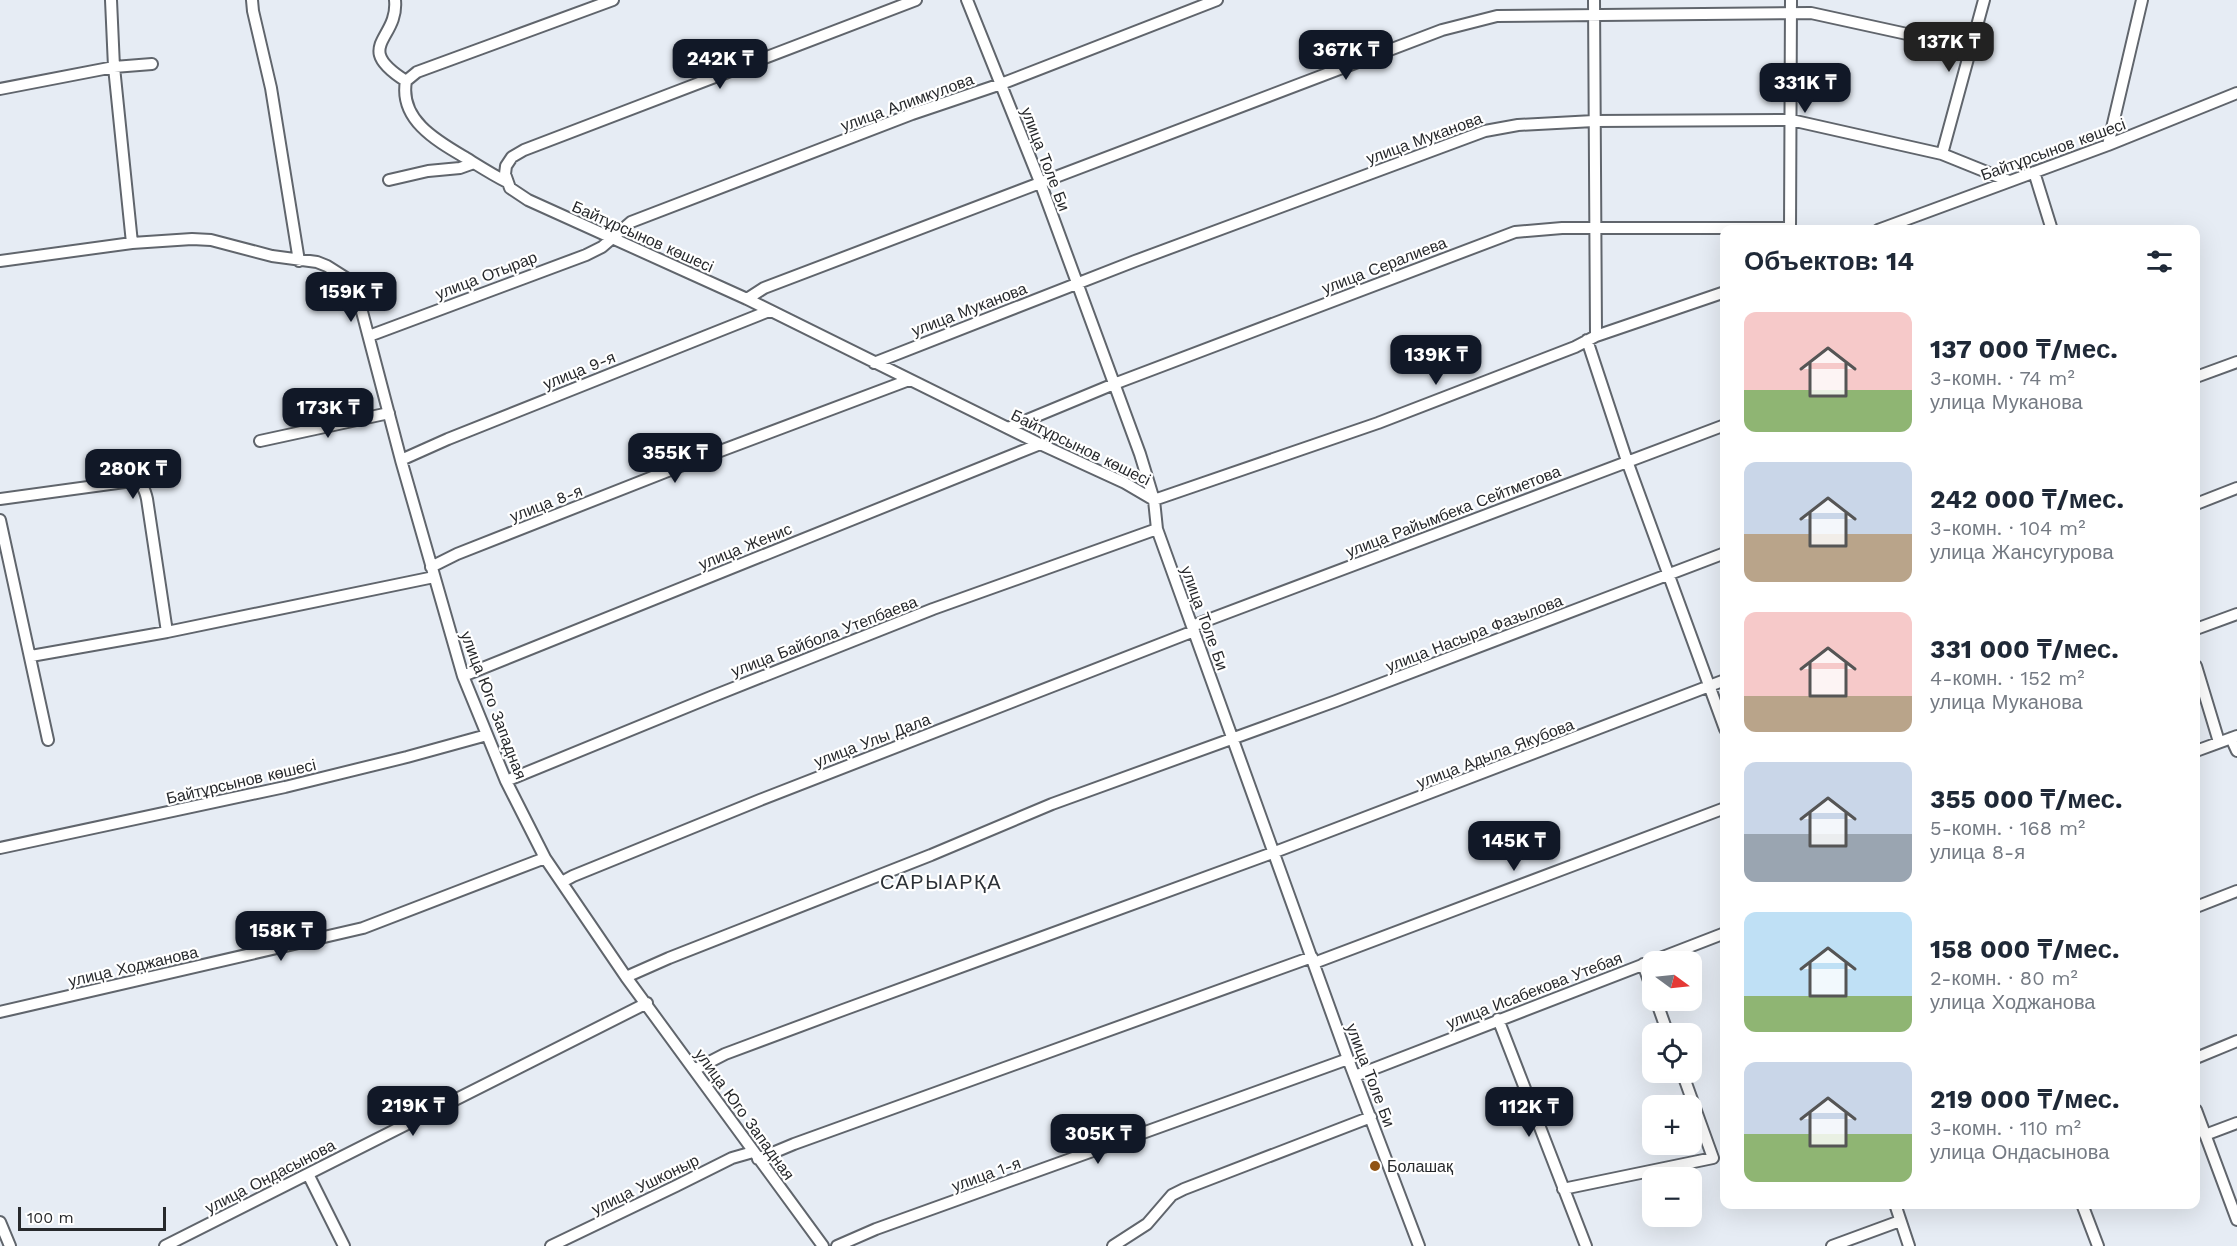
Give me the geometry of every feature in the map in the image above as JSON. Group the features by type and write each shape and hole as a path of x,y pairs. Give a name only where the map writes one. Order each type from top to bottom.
{"street":[{"path":"111,0 114,68 132,243"},
{"path":"252,0 271,88 299,261"},
{"path":"395,0 395,12 379,51 384,65 406,81 417,72 613,0"},
{"path":"507,182 506,166 512,157 524,150 916,0"},
{"name":"улица Толе Би","path":"967,0 1078,283 1140,454 1154,500 1157,529 1348,1059 1419,1246"},
{"name":"улица Алимкулова","path":"612,239 631,222 1217,0"},
{"path":"1594,0 1596,229 1592,338 1628,461 1720,714"},
{"path":"1790,225 1791,0"},
{"path":"1942,154 1984,0"},
{"path":"2108,145 2142,0"},
{"path":"747,299 764,288 1442,30 1497,16 1811,13 1971,48"},
{"path":"0,89 114,68 152,64"},
{"name":"Байтұрсынов көшесі","path":"406,81 408,106 424,130 439,142 507,182 510,188 528,200 747,299 1040,444 1125,483 1154,500 1378,423 1553,356 1592,338 1720,294"},
{"name":"Байтұрсынов көшесі","path":"1891,225 2108,145 2237,93"},
{"name":"улица Муканова","path":"874,363 1078,283 1485,131 1518,125 1594,121 1791,120 1942,154 2009,181"},
{"path":"389,180 428,171 460,168 474,163"},
{"path":"2034,172 2050,225"},
{"name":"улица Сералиева","path":"1008,428 1114,384 1515,232 1562,228 1720,229"},
{"name":"улица Юго Западная","path":"0,261 132,243 192,239 211,240 250,252 327,266 346,278 360,304 401,460 463,676 506,781 545,858 626,977 823,1246"},
{"name":"улица Отырар","path":"369,336 586,255 612,239"},
{"name":"улица 9-я","path":"401,460 459,434 769,311"},
{"path":"2200,376 2237,362"},
{"name":"улица 8-я","path":"31,656 167,632 433,572 457,554 672,469 909,380"},
{"path":"260,441 389,413"},
{"name":"улица Райымбека Сейтметова","path":"1193,629 1720,427"},
{"name":"улица Женис","path":"463,676 1040,444"},
{"path":"0,499 132,481 139,483 147,499 167,632"},
{"path":"2200,502 2237,488"},
{"path":"0,520 48,740"},
{"name":"улица Байбола Утепбаева","path":"506,781 933,609 1157,529"},
{"name":"улица Насыра Фазылова","path":"626,977 1052,804 1233,739 1720,555"},
{"path":"2200,628 2237,614"},
{"name":"улица Улы Дала","path":"562,882 760,800 1193,629"},
{"path":"2200,679 2219,742"},
{"name":"улица Адыла Якубова","path":"694,1070 725,1054 1275,852 1720,682"},
{"name":"Байтұрсынов көшесі","path":"0,848 285,787 487,735"},
{"path":"2200,750 2234,737 2237,752"},
{"name":"улица Ушконыр","path":"551,1246 732,1158 756,1155 794,1144 1313,960 1720,810"},
{"name":"улица Ходжанова","path":"0,1012 363,928 545,858"},
{"path":"2200,905 2237,891"},
{"name":"улица Исабекова Утебая","path":"1677,951 1720,935"},
{"name":"улица Исабекова Утебая","path":"1355,1076 1642,964"},
{"name":"улица Ондасынова","path":"165,1246 647,1003"},
{"path":"1498,1019 1586,1246"},
{"path":"2200,1057 2237,1041"},
{"name":"улица 1-я","path":"837,1246 876,1229 1348,1059"},
{"path":"1563,1189 1713,1158 1686,1083"},
{"path":"1113,1246 1147,1224 1172,1195 1184,1188 1371,1117"},
{"path":"2200,1121 2237,1220"},
{"path":"2205,1135 2237,1123"},
{"path":"308,1174 344,1246"},
{"path":"1896,1209 1909,1246"},
{"path":"2084,1209 2098,1246"},
{"path":"1832,1246 1900,1221"},
{"path":"0,1222 10,1246"}],"place":[{"name":"Болашақ","path":"1375,1166"}],"district":[{"name":"САРЫАРҚА","path":"941,882"}]}
